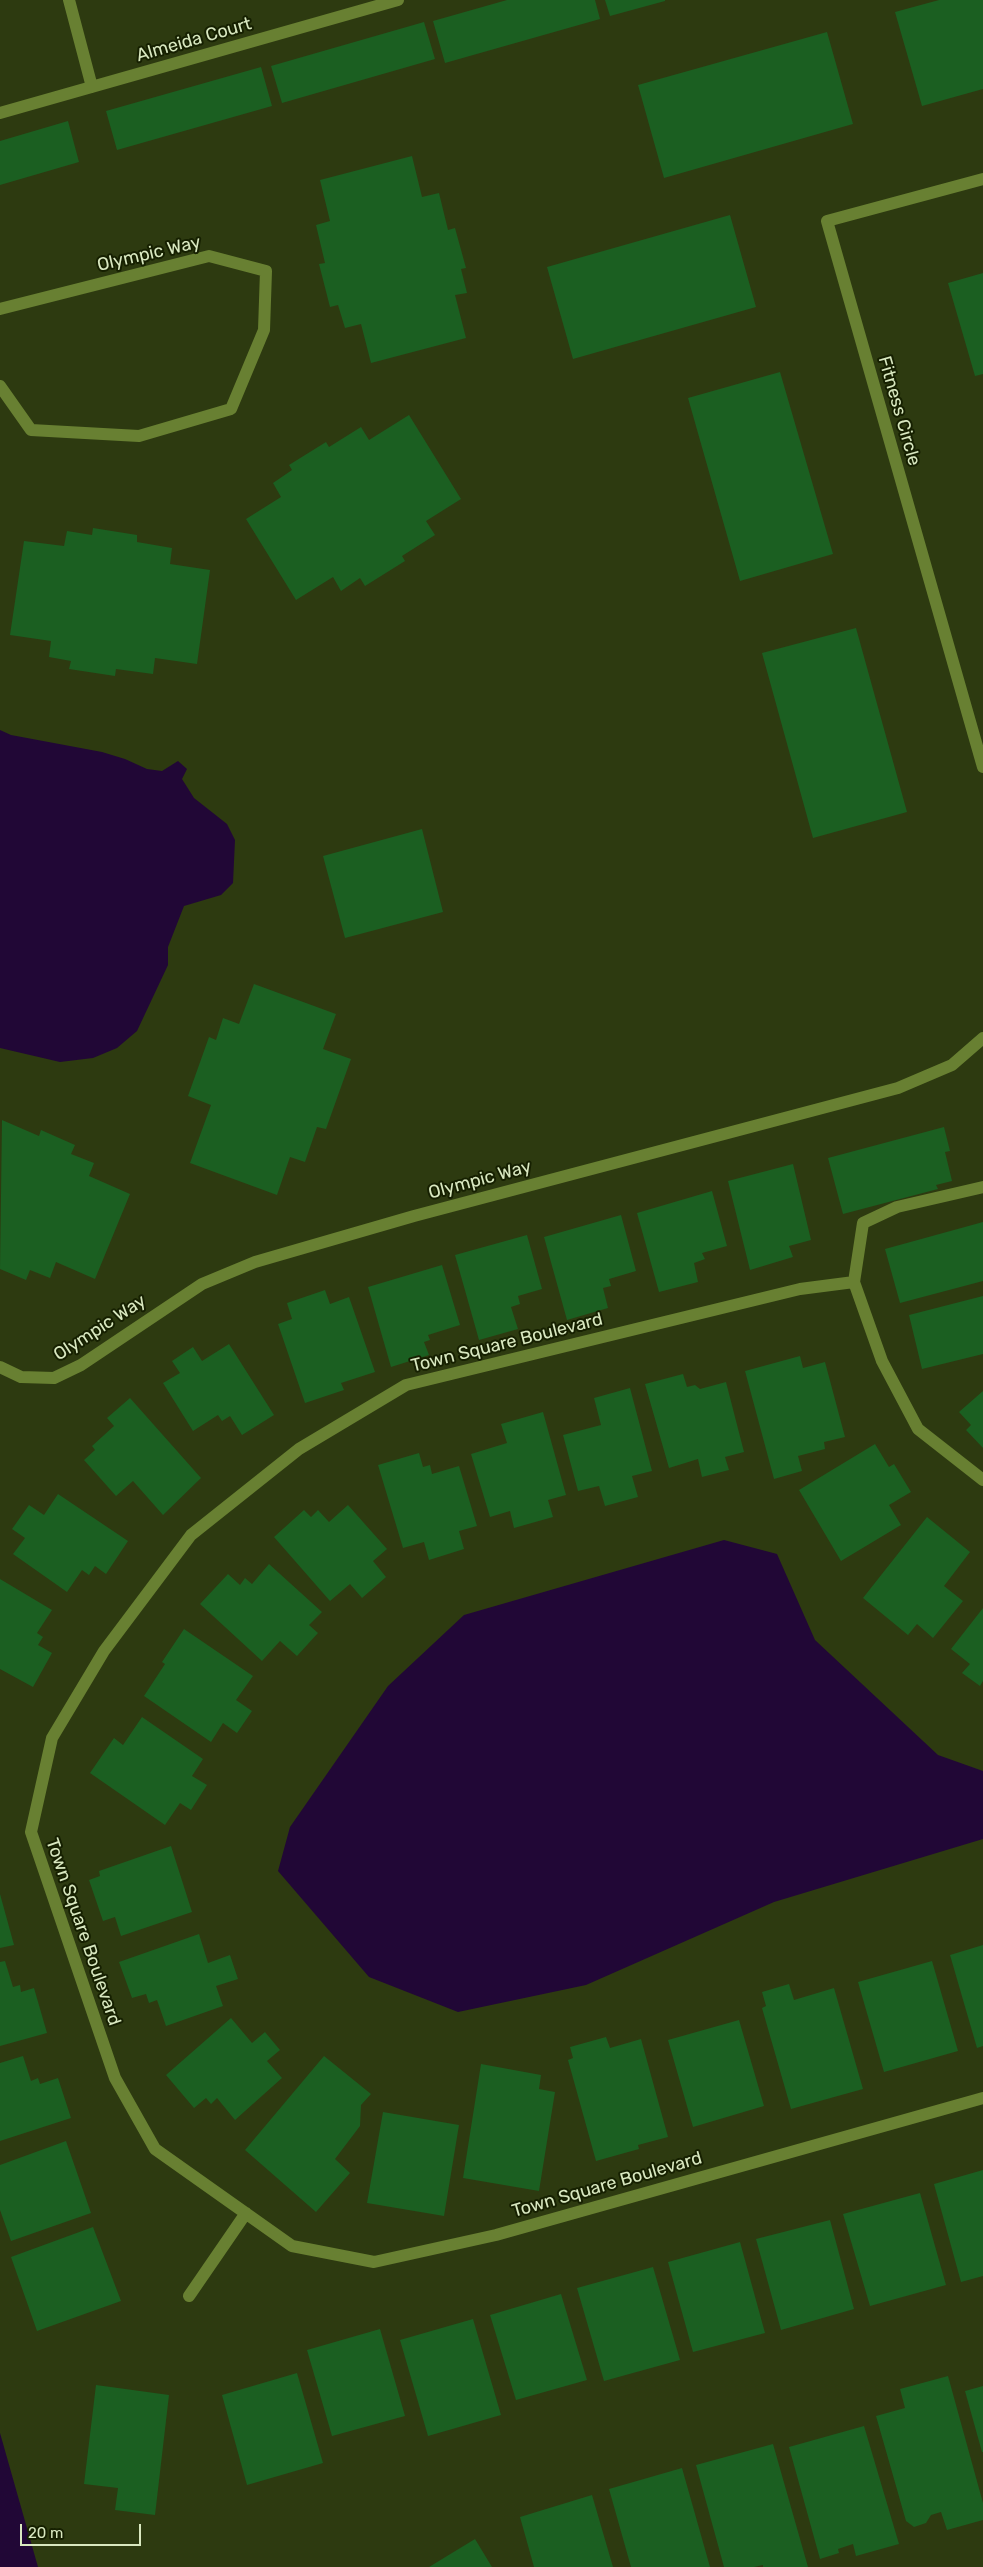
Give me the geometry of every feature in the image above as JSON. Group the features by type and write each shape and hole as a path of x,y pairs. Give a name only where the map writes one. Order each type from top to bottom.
{"street":[{"path":"69,0 92,87"},
{"name":"Almeida Court","path":"0,113 398,0"},
{"name":"Fitness Circle","path":"983,179 826,221 983,767"},
{"name":"Olympic Way","path":"0,309 209,256 266,271 264,330 231,409 139,436 31,430 0,386"},
{"name":"Olympic Way","path":"0,1367 21,1377 54,1378 81,1365 202,1284 255,1262 424,1214 898,1088 952,1064 983,1038"},
{"path":"983,1187 897,1208 864,1223 854,1282 882,1361 918,1429 983,1480"},
{"name":"Town Square Boulevard","path":"854,1282 800,1289 406,1385 299,1449 191,1535 104,1651 52,1738 31,1832 115,2078 154,2149 292,2246 374,2262 496,2235 983,2098"},
{"path":"189,2296 246,2213"}],"shaded area":[{"path":"0,730 11,735 102,752 125,759 147,769 162,771 178,761 187,769 182,779 194,798 227,824 235,840 233,883 221,895 184,906 168,947 168,965 137,1031 117,1048 93,1058 60,1062 0,1048"},
{"path":"724,1540 777,1554 815,1640 938,1755 983,1771 983,1839 774,1902 586,1985 458,2012 369,1977 278,1871 290,1827 388,1686 464,1615"},
{"path":"0,2433 38,2567 0,2567"}],"building":[{"path":"507,0 595,0 600,19 445,63 433,21"},
{"path":"605,0 665,0 665,1 610,16"},
{"path":"939,0 983,0 983,89 922,106 895,12"},
{"path":"424,22 435,59 282,103 271,66"},
{"path":"827,32 853,124 664,178 638,85"},
{"path":"261,67 272,106 117,150 106,111"},
{"path":"68,121 79,162 0,185 0,141"},
{"path":"412,156 422,197 439,193 448,230 455,228 466,268 461,269 467,293 455,295 466,338 371,363 361,324 345,328 338,305 330,307 319,264 325,263 316,225 330,221 320,180"},
{"path":"730,215 756,307 573,359 547,267"},
{"path":"983,273 983,374 975,376 948,283"},
{"path":"780,372 833,554 740,581 688,398"},
{"path":"409,415 461,499 426,521 435,535 402,556 405,561 365,586 360,578 341,591 333,577 296,600 246,519 281,497 273,483 292,470 289,465 326,442 329,447 361,427 369,440"},
{"path":"93,528 137,535 137,542 172,548 170,564 210,570 197,664 155,658 153,674 116,669 115,676 69,669 71,661 49,657 51,641 10,635 24,541 64,546 67,531 92,535"},
{"path":"856,628 907,812 813,838 762,653"},
{"path":"422,829 443,912 345,938 323,856"},
{"path":"254,984 336,1014 323,1049 351,1059 326,1129 317,1127 305,1162 290,1157 277,1195 190,1163 211,1105 188,1096 209,1037 216,1040 223,1018 239,1024"},
{"path":"2,1120 39,1136 41,1130 75,1145 71,1154 94,1163 89,1176 130,1194 95,1279 56,1262 50,1278 30,1270 26,1280 0,1269"},
{"path":"944,1127 950,1151 945,1152 952,1181 936,1185 938,1189 843,1214 828,1158"},
{"path":"793,1164 811,1240 789,1246 793,1257 750,1270 728,1181"},
{"path":"712,1191 727,1246 702,1253 705,1259 694,1263 698,1282 659,1292 637,1213"},
{"path":"621,1215 636,1271 609,1279 611,1286 603,1288 608,1308 567,1320 544,1237"},
{"path":"983,1222 983,1281 900,1303 885,1249"},
{"path":"527,1235 542,1289 518,1296 520,1304 511,1307 518,1329 479,1340 455,1255"},
{"path":"442,1265 460,1325 428,1335 430,1340 424,1342 429,1355 391,1367 368,1287"},
{"path":"325,1290 330,1304 349,1297 375,1372 341,1383 344,1390 305,1403 278,1324 292,1319 287,1303"},
{"path":"983,1296 983,1354 922,1369 909,1315"},
{"path":"229,1344 274,1415 242,1435 230,1416 222,1421 218,1415 193,1431 163,1383 180,1373 172,1361 193,1347 202,1361"},
{"path":"800,1356 803,1368 825,1362 845,1437 824,1442 825,1449 798,1456 802,1471 774,1479 745,1371"},
{"path":"683,1374 687,1387 695,1385 700,1389 726,1382 744,1452 725,1457 729,1470 702,1477 698,1459 669,1468 645,1384"},
{"path":"630,1388 652,1471 632,1476 638,1497 605,1506 599,1486 578,1491 563,1435 601,1425 594,1398"},
{"path":"983,1391 983,1448 966,1430 971,1425 959,1412"},
{"path":"130,1398 201,1478 163,1515 133,1481 116,1496 84,1460 95,1450 92,1446 114,1426 107,1418"},
{"path":"543,1412 566,1495 548,1500 553,1517 514,1528 510,1511 490,1517 471,1454 507,1443 501,1424"},
{"path":"875,1444 889,1467 894,1464 911,1492 889,1505 901,1525 841,1561 799,1490"},
{"path":"419,1453 423,1467 430,1465 432,1474 459,1466 477,1526 459,1531 464,1549 429,1560 424,1542 403,1548 378,1465"},
{"path":"58,1494 128,1541 106,1574 95,1566 89,1575 82,1570 67,1592 13,1554 25,1538 12,1529 29,1505 44,1515"},
{"path":"348,1505 387,1549 373,1561 386,1577 362,1598 350,1584 330,1601 274,1537 304,1510 311,1517 318,1510 329,1522"},
{"path":"927,1517 970,1552 944,1586 963,1601 933,1638 917,1624 908,1635 863,1598"},
{"path":"269,1564 322,1612 309,1625 318,1633 297,1656 280,1641 262,1661 200,1604 228,1574 240,1585 245,1578 252,1584"},
{"path":"0,1579 52,1610 37,1633 43,1637 38,1645 52,1653 33,1687 0,1669"},
{"path":"983,1608 983,1681 980,1686 962,1673 970,1664 951,1649"},
{"path":"184,1629 253,1676 236,1700 252,1711 237,1733 223,1723 211,1742 144,1696 165,1664 162,1662"},
{"path":"142,1717 203,1759 192,1776 207,1785 191,1810 180,1803 165,1825 90,1773 114,1738 123,1745"},
{"path":"171,1846 192,1912 121,1936 115,1917 103,1921 89,1880 100,1876 99,1871"},
{"path":"0,1894 14,1945 0,1948"},
{"path":"199,1934 208,1963 230,1955 238,1979 216,1986 223,2006 166,2026 157,2000 149,2003 146,1994 132,1998 119,1962"},
{"path":"983,1945 983,2046 977,2048 950,1955"},
{"path":"5,1961 13,1987 20,1985 21,1992 34,1988 47,2033 0,2046 0,1962"},
{"path":"932,1961 958,2051 884,2072 858,1982"},
{"path":"789,1984 794,2000 834,1988 863,2089 791,2109 762,2008 766,2006 762,1992"},
{"path":"231,2018 252,2043 265,2032 280,2050 267,2061 282,2078 235,2120 217,2098 211,2104 206,2098 194,2108 166,2075"},
{"path":"739,2020 764,2106 693,2127 668,2040"},
{"path":"606,2037 610,2048 641,2039 668,2137 638,2145 639,2149 596,2161 568,2060 573,2058 570,2047"},
{"path":"23,2056 31,2081 38,2078 40,2084 58,2078 71,2118 0,2141 0,2063"},
{"path":"324,2056 371,2094 361,2105 360,2126 335,2159 350,2173 316,2212 245,2150"},
{"path":"481,2064 541,2075 539,2089 555,2092 539,2191 463,2178"},
{"path":"383,2112 459,2125 444,2216 367,2203"},
{"path":"66,2141 91,2213 11,2241 0,2210 0,2165"},
{"path":"983,2170 983,2276 961,2282 934,2184"},
{"path":"920,2193 946,2285 870,2306 843,2214"},
{"path":"830,2220 854,2309 781,2330 756,2239"},
{"path":"93,2227 121,2301 37,2331 11,2257"},
{"path":"740,2242 765,2333 693,2352 668,2262"},
{"path":"653,2267 680,2360 604,2381 577,2288"},
{"path":"561,2294 587,2380 516,2400 490,2315"},
{"path":"473,2319 501,2415 428,2436 400,2340"},
{"path":"380,2329 405,2416 332,2436 307,2350"},
{"path":"297,2373 323,2463 247,2485 222,2395"},
{"path":"948,2376 983,2503 983,2520 947,2530 941,2512 931,2515 926,2523 914,2527 906,2521 876,2416 905,2408 900,2389"},
{"path":"96,2385 169,2395 155,2515 115,2510 118,2488 84,2484"},
{"path":"983,2386 983,2452 982,2452 965,2391"},
{"path":"864,2426 899,2544 856,2556 853,2544 838,2549 839,2553 820,2559 789,2447"},
{"path":"773,2444 808,2567 763,2567 763,2565 754,2567 724,2567 696,2465"},
{"path":"682,2468 710,2567 631,2567 609,2489"},
{"path":"592,2495 613,2567 534,2567 520,2517"},
{"path":"475,2539 492,2567 429,2567"}]}
